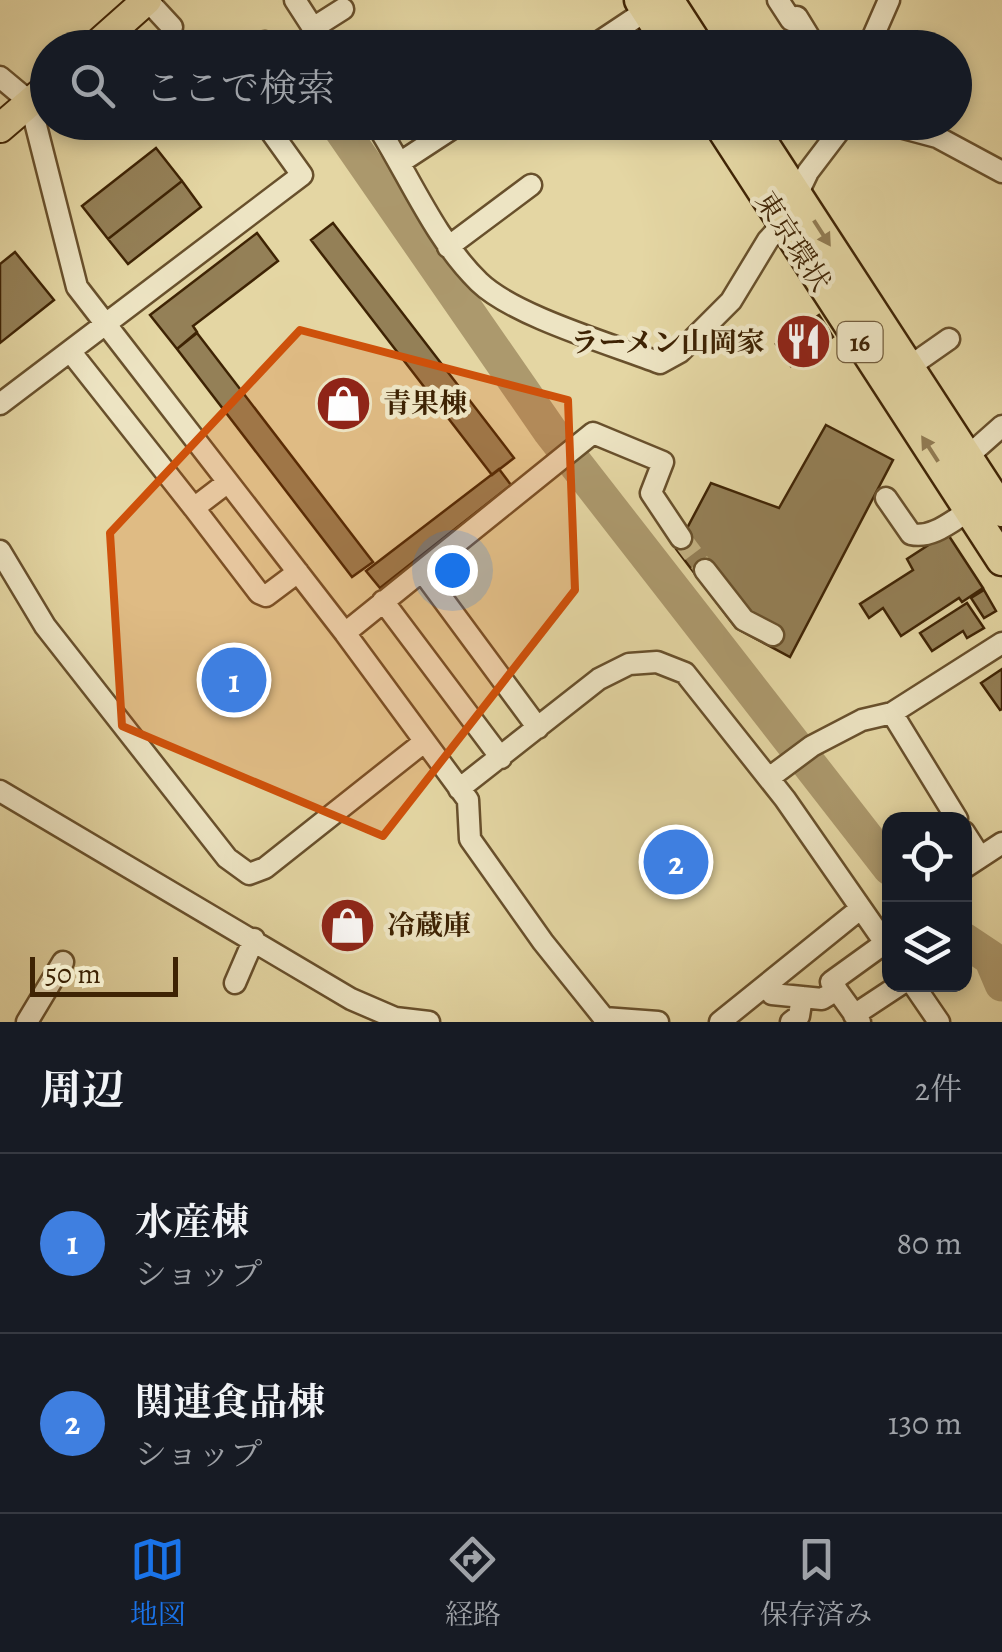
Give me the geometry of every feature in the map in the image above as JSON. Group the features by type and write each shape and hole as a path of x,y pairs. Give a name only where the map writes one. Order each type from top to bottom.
{"highway":[{"path":"652,4 663,30"},
{"path":"652,4 680,30"},
{"name":"東京環状","path":"729,140 859,356 1002,560"},
{"name":"東京環状","path":"761,140 1002,511"}],"main road":[{"path":"113,30 147,0"},
{"path":"0,128 30,102"}],"street":[{"path":"147,0 172,27"},
{"path":"295,0 314,28 343,9"},
{"path":"778,0 791,20 797,17 805,30"},
{"path":"615,30 652,4"},
{"path":"0,77 30,90"},
{"path":"48,140 76,287 345,633 468,800 470,839 600,1014 604,1018 658,1022"},
{"path":"0,404 302,175 277,140"},
{"path":"387,140 448,247 480,284 509,304 660,363 680,352 731,301 768,240 783,224 808,172 832,140"},
{"path":"401,162 435,140"},
{"path":"949,140 1002,172"},
{"path":"448,247 531,185"},
{"path":"909,368 949,339"},
{"path":"70,352 260,593 266,596 298,572"},
{"path":"967,458 1002,426"},
{"path":"345,633 593,433 663,462 651,493 682,538"},
{"path":"194,508 228,482"},
{"path":"886,498 912,534 918,536 928,535 970,510"},
{"path":"0,550 44,626 227,858 249,874 265,868 424,742"},
{"path":"705,570 744,620 773,635"},
{"path":"422,571 538,728"},
{"path":"383,601 501,758"},
{"path":"769,778 812,746 862,720 892,713 1002,643"},
{"path":"458,789 600,679 628,664 657,662 684,672 769,778 860,909 882,932"},
{"path":"892,713 952,812"},
{"path":"0,790 351,998 395,1018 429,1022"},
{"path":"972,863 1002,843"},
{"path":"720,1022 860,909"},
{"path":"882,938 831,982 857,1018 890,992"},
{"path":"235,983 254,939"},
{"path":"27,1022 63,962"},
{"path":"767,987 772,994 822,999 836,990"},
{"path":"918,992 935,1020"},
{"path":"790,1022 799,1016 802,997"}],"highlighted area":[{"path":"300,330 568,400 575,590 383,836 122,726 110,533"}],"building":[{"path":"156,148 182,181 108,239 82,206"},
{"path":"182,181 201,207 128,264 108,239"},
{"path":"333,223 514,458 492,475 311,240"},
{"path":"257,233 278,261 193,326 197,332 177,349 150,315"},
{"path":"15,252 54,300 0,343 0,264"},
{"path":"819,315 833,337 791,366 776,344"},
{"path":"197,333 373,562 352,577 177,349"},
{"path":"826,425 893,460 790,657 736,628 676,549 711,483 779,508"},
{"path":"499,469 511,485 380,588 366,571"},
{"path":"947,533 983,588 962,602 959,598 901,636 883,608 869,618 860,604 913,570 907,559"},
{"path":"984,590 996,611 984,618 971,598"},
{"path":"967,603 984,628 967,638 963,631 932,651 920,633"},
{"path":"1002,669 1002,709 1000,710 981,683"}],"waterway":[{"path":"348,140 550,431 882,858"},
{"path":"972,945 991,958 1002,984"}],"tunnel":[{"path":"681,538 705,570"}],"place":[{"name":"ラーメン山岡家","path":"804,342"},
{"name":"青果棟","path":"344,403"},
{"name":"水産棟","path":"234,680"},
{"name":"関連食品棟","path":"676,862"},
{"name":"冷蔵庫","path":"348,925"}]}
